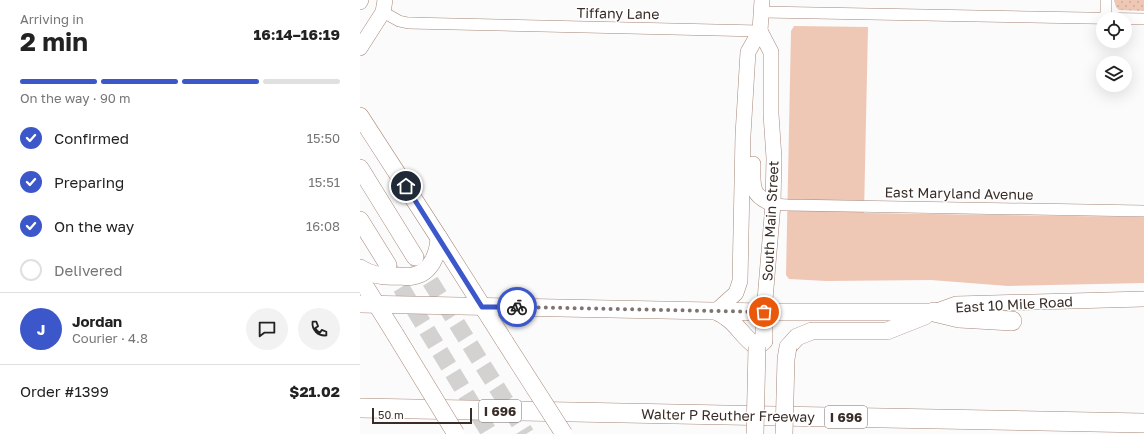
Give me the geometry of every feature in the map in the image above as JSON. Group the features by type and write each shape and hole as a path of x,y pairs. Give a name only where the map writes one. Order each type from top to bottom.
{"highway":[{"path":"934,312 959,318 1012,321"},
{"name":"Walter P Reuther Freeway","path":"360,408 1144,423"}],"main road":[{"path":"360,48 383,4"},
{"name":"South Main Street","path":"716,311 736,293 740,281 748,52 760,31 762,6"},
{"name":"South Main Street","path":"755,434 757,347 764,341 764,312 773,204 774,158 771,114 771,52 760,31"},
{"path":"745,104 754,137 754,188 756,194 763,200 773,204"},
{"path":"360,116 564,434"},
{"path":"360,168 415,257"},
{"path":"360,220 388,265"},
{"path":"360,268 381,276 414,276 426,269 433,261 438,250 439,238"},
{"path":"360,278 368,304 394,334 456,434"},
{"name":"East 10 Mile Road","path":"368,304 764,312 934,312 956,304 1144,299"},
{"path":"716,311 732,320 747,340 757,347"},
{"path":"784,434 786,359 788,347 797,337 812,331 887,331 934,312"}],"street":[{"path":"1106,0 1106,12"},
{"name":"Tiffany Lane","path":"383,4 399,21 408,23 760,31"},
{"path":"762,6 1096,18"},
{"path":"1132,19 1144,19"},
{"name":"East Maryland Avenue","path":"773,204 788,206 1144,211"}],"shaded area":[{"path":"1114,0 1144,0 1144,11 1119,10 1116,7"},
{"path":"794,26 868,27 864,213 1144,217 1144,283 1008,286 931,280 826,281 789,279 786,275 791,31"}],"tunnel":[{"path":"417,260 526,434"},
{"path":"388,266 490,434"}],"way so far":[{"path":"517,307 764,312"}],"route":[{"path":"406,186 482,307 517,307"}]}
